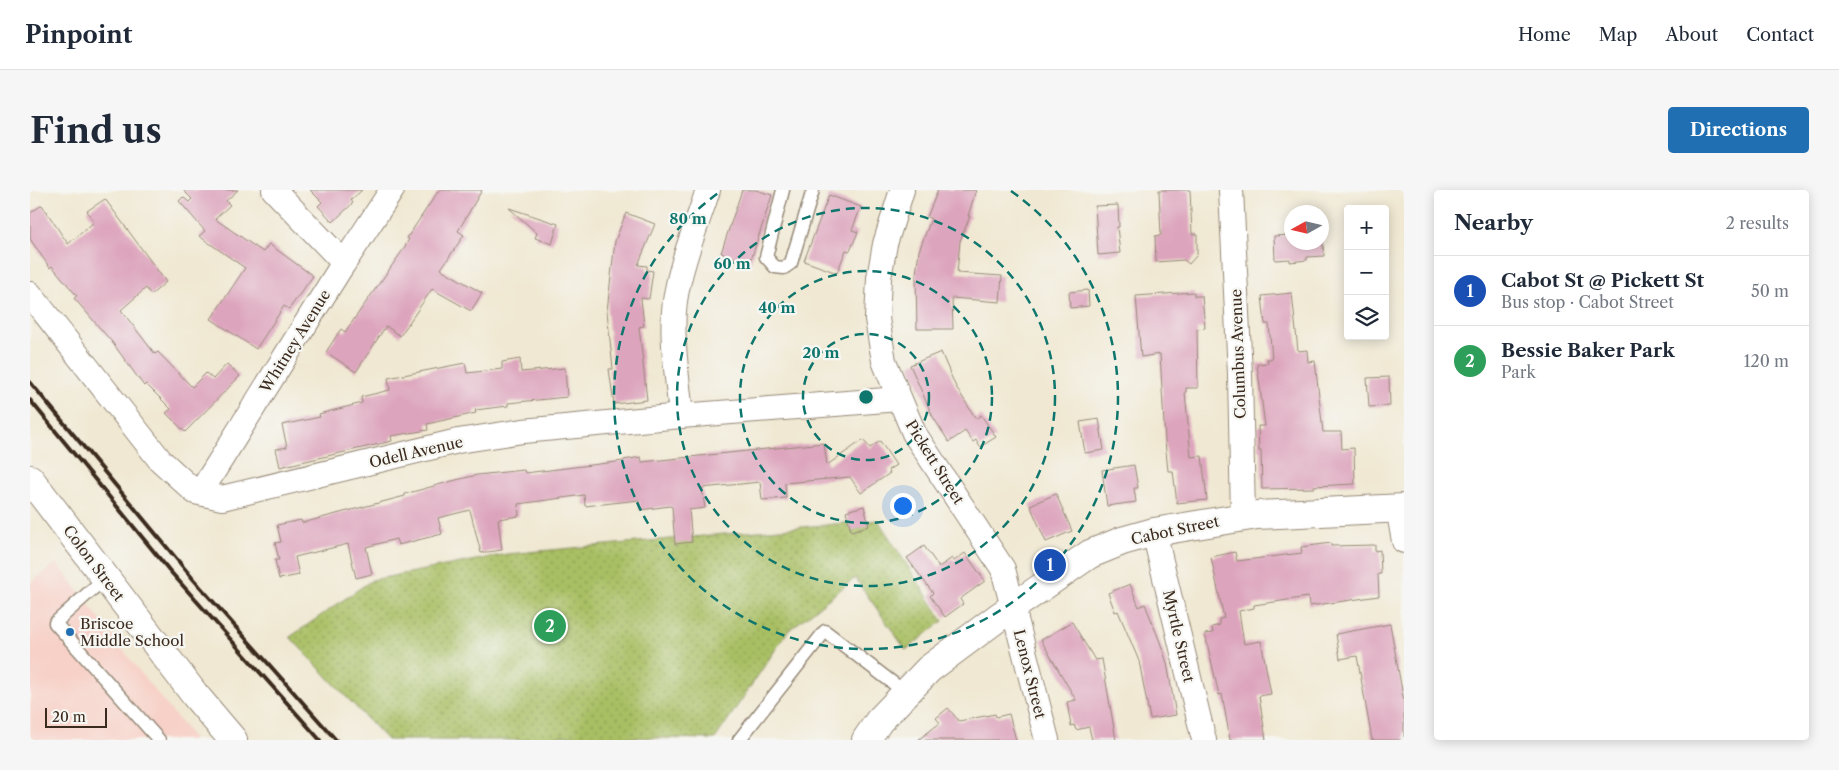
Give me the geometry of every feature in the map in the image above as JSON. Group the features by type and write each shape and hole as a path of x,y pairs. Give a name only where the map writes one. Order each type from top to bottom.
{"main road":[{"name":"Colon Street","path":"30,479 195,695 233,740"},
{"name":"Cabot Street","path":"866,740 879,721 928,669 1000,616 1090,554 1154,532 1243,517 1401,508"}],"street":[{"path":"274,190 344,263"},
{"name":"Whitney Avenue","path":"200,493 392,190"},
{"path":"681,416 674,322 675,300 708,190"},
{"name":"Pickett Street","path":"902,190 885,244 879,278 877,319 884,361 914,433 1003,569 1014,608"},
{"name":"Columbus Avenue","path":"1231,190 1240,374 1243,517"},
{"name":"Odell Avenue","path":"30,294 160,460 195,492 222,498 458,440 524,430 899,399"},
{"path":"1401,508 1404,541"},
{"name":"Myrtle Street","path":"1154,532 1204,740"},
{"name":"Lenox Street","path":"1014,608 1047,740"}],"lane":[{"path":"783,190 766,256 774,267 784,268 790,263 813,190"},
{"path":"105,578 55,623 159,740"},
{"path":"739,740 825,631 906,693"}],"shaded area":[{"name":"Briscoe Middle School","path":"57,563 147,681 195,740 30,740 30,583"}],"green space":[{"path":"878,520 943,621 906,650 855,578 788,631 715,739 561,736 540,740 387,740 290,637 372,580 507,554"}],"building":[{"path":"183,190 238,190 226,201 230,205 215,219 263,252 269,244 313,276 289,309 284,306 256,349 211,319 245,268 199,236 205,231 179,201 183,197 189,202 192,199"},
{"path":"310,190 362,190 351,200 353,203 333,222 318,206 322,202"},
{"path":"439,190 482,190 458,231 464,235 441,269 482,293 471,311 432,289 400,336 386,326 356,372 326,352 341,329 345,332 403,250 409,239 407,238"},
{"path":"742,190 756,190 772,195 750,263 721,253"},
{"path":"938,190 976,190 968,216 970,216 960,241 957,273 1002,276 1000,302 952,298 953,329 917,329 916,274 919,251 931,219 927,217"},
{"path":"1159,190 1190,190 1192,234 1197,234 1197,255 1189,264 1184,260 1156,262 1155,236 1161,235"},
{"path":"829,195 861,207 852,230 858,232 850,251 846,250 837,273 804,261"},
{"path":"105,199 166,282 151,295 146,288 121,310 155,354 158,352 192,387 206,373 213,379 227,364 240,376 185,432 166,413 171,409 146,384 144,386 112,342 74,298 77,296 52,266 50,268 30,239 30,213 42,205 68,244 94,222 87,211"},
{"path":"1118,205 1119,227 1117,227 1120,253 1098,255 1095,206"},
{"path":"509,208 558,224 552,244 535,238 537,233"},
{"path":"626,213 655,224 638,265 647,266 647,270 653,271 649,299 641,298 644,326 639,327 647,400 614,404 609,369 613,369 607,311 615,241"},
{"path":"1284,235 1284,250 1323,250 1324,256 1307,257 1307,260 1290,262 1290,259 1275,260 1274,236"},
{"path":"1088,290 1089,306 1070,308 1069,292"},
{"path":"1194,292 1194,296 1202,296 1205,328 1197,329 1198,388 1186,388 1185,392 1191,457 1202,456 1207,500 1177,503 1173,471 1168,471 1160,354 1141,357 1136,296"},
{"path":"1292,293 1298,351 1307,350 1308,362 1315,361 1323,432 1341,432 1342,449 1354,448 1355,484 1314,486 1314,488 1262,489 1258,426 1265,426 1257,364 1268,363 1267,359 1272,359 1269,324 1265,324 1262,296"},
{"path":"941,352 955,385 976,419 981,415 996,437 980,447 976,440 973,442 965,431 949,442 933,417 910,365"},
{"path":"520,359 521,372 565,368 567,397 508,403 508,406 475,410 476,413 427,424 428,430 391,436 392,441 280,467 276,449 287,447 282,425 320,417 319,414 362,403 361,397 390,390 388,378 465,363 467,373 502,369 502,362"},
{"path":"1389,377 1390,406 1369,407 1367,378"},
{"path":"1099,419 1104,450 1085,453 1080,422"},
{"path":"863,440 870,448 880,441 896,465 888,470 890,473 861,493 850,477 785,483 786,498 762,500 760,482 702,488 705,508 689,510 692,542 675,544 672,507 670,506 640,510 639,500 585,506 584,495 518,504 519,516 498,519 502,550 481,553 470,510 438,518 442,534 398,545 396,539 366,547 372,574 356,578 348,544 295,557 299,575 279,579 275,560 279,560 275,543 281,542 277,525 301,520 302,523 477,475 524,470 525,473 624,461 641,457 642,462 824,443 827,465"},
{"path":"1134,465 1138,488 1134,488 1136,502 1107,506 1102,470"},
{"path":"1056,494 1072,531 1046,542 1030,505"},
{"path":"864,506 869,526 851,531 846,511"},
{"path":"1331,543 1331,546 1375,545 1375,551 1380,550 1381,574 1378,574 1379,596 1309,606 1308,597 1254,605 1254,608 1239,611 1244,644 1261,641 1271,694 1259,696 1266,740 1230,740 1222,694 1219,695 1205,634 1213,633 1212,627 1220,625 1219,619 1224,618 1211,557 1235,552 1237,561 1302,553 1301,547"},
{"path":"924,546 939,567 952,558 954,561 965,553 985,581 960,599 963,604 945,617 930,596 933,593 907,558"},
{"path":"1130,584 1139,607 1145,604 1160,642 1167,663 1176,715 1150,719 1139,661 1118,611 1115,612 1108,593"},
{"path":"1072,622 1095,660 1102,659 1116,740 1092,740 1089,727 1076,730 1074,725 1071,726 1067,702 1076,700 1041,640"},
{"path":"1390,624 1404,702 1404,740 1372,740 1357,656 1340,659 1336,634"},
{"path":"948,708 959,721 995,714 996,717 1009,714 1016,740 918,740 940,723 936,718"}],"railway":[{"path":"30,382 194,580 336,740"},
{"path":"30,400 169,570 320,740"}],"place":[{"name":"Cabot St @ Pickett St","path":"1050,565"},
{"name":"Bessie Baker Park","path":"550,626"},
{"name":"Briscoe Middle School","path":"70,632"}]}
